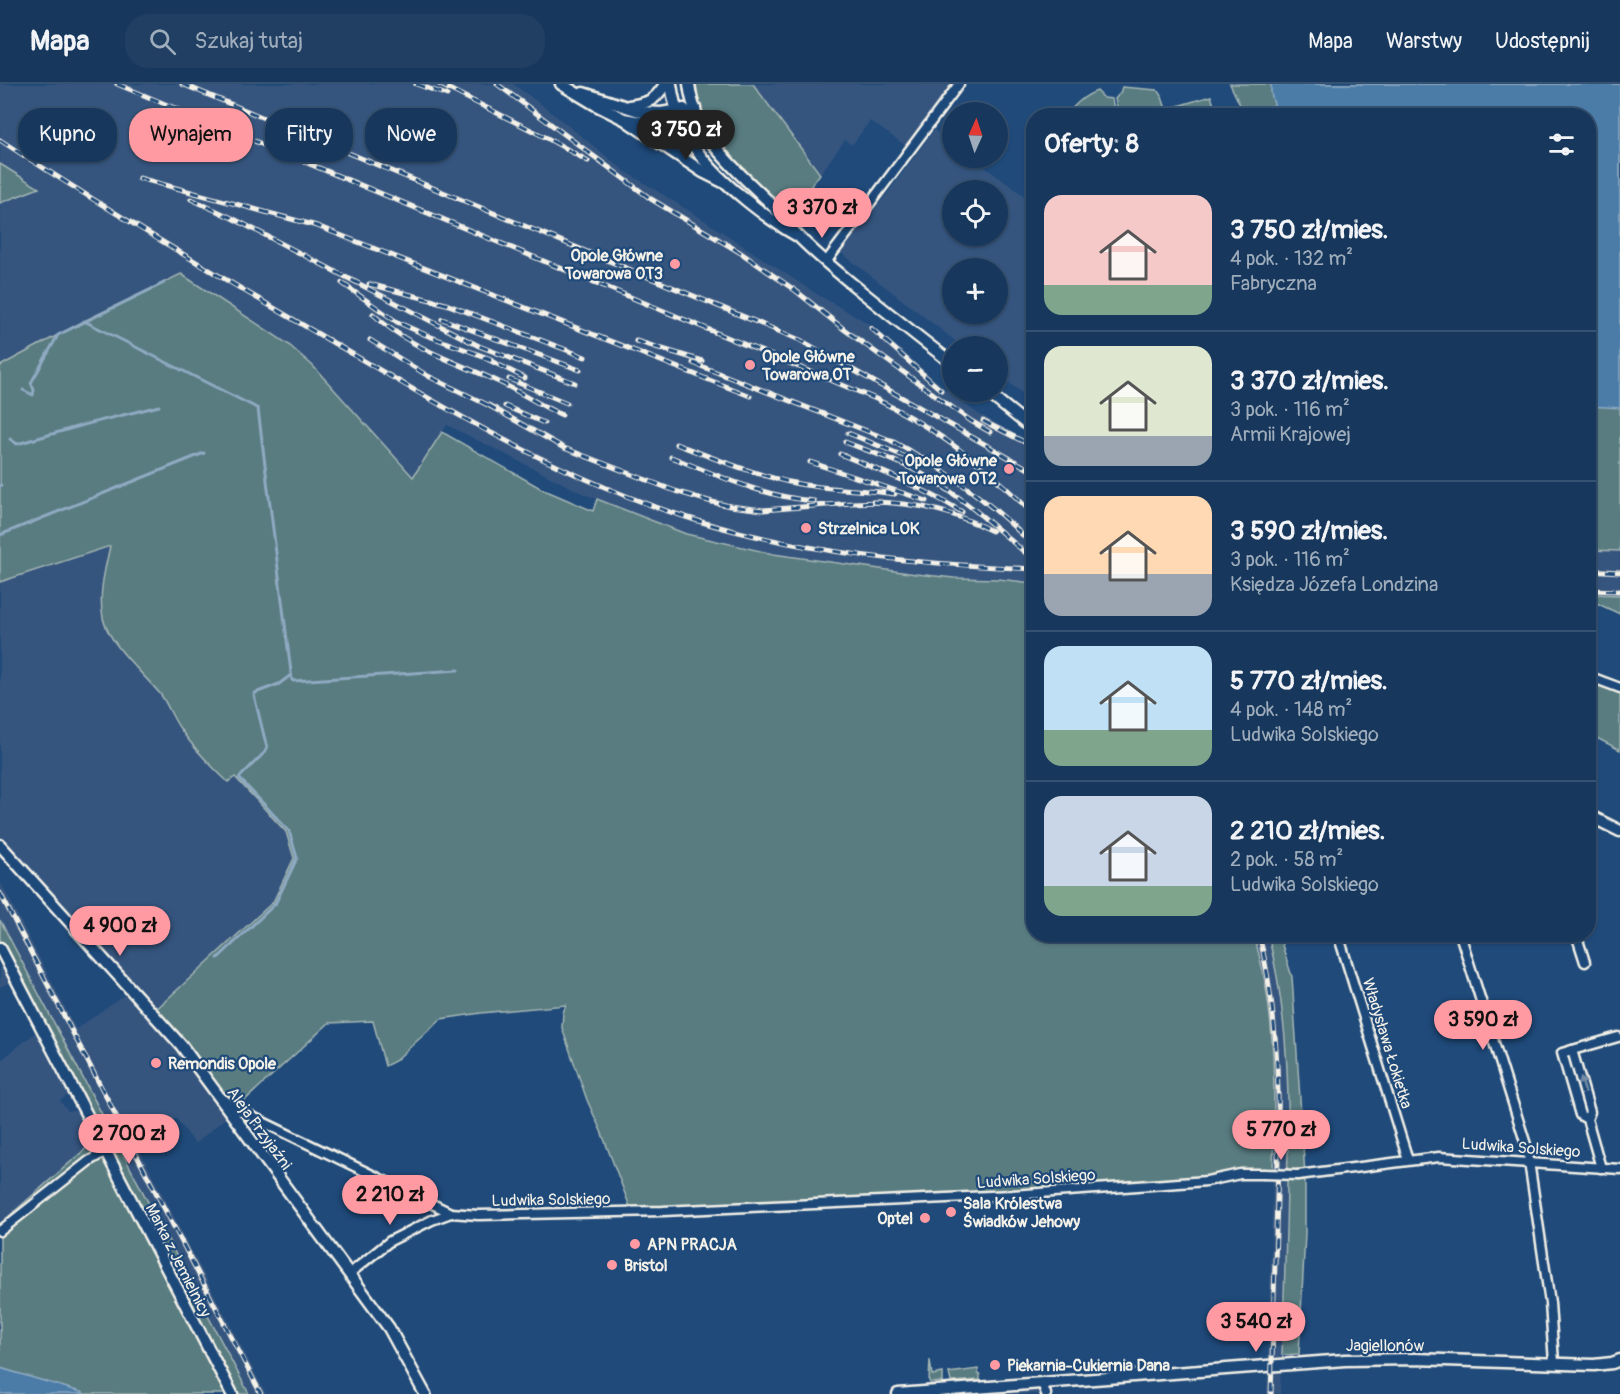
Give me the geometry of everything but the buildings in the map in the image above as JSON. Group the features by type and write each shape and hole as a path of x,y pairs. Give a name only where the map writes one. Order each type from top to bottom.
{"street":[{"path":"627,107 648,102 665,84"},
{"path":"671,84 678,114 696,151 714,173 777,225 798,236"},
{"path":"689,84 704,131 719,152 775,208 798,236 826,262 942,355"},
{"path":"826,262 959,84"},
{"path":"565,86 642,112 678,114"},
{"path":"565,86 624,119 703,172 724,182"},
{"path":"624,119 665,123 678,114 695,108"},
{"path":"999,402 1026,424"},
{"path":"1596,679 1620,688"},
{"path":"1596,819 1620,831"},
{"name":"Aleja Przyjaźni","path":"0,845 181,1045 389,1328 425,1394"},
{"name":"Władysława Łokietka","path":"1340,942 1408,1160"},
{"path":"1463,942 1527,1148 1550,1303 1554,1363"},
{"path":"1578,942 1585,963"},
{"name":"Marka z Jemielnicy","path":"0,948 232,1394"},
{"path":"1587,1119 1580,1115 1562,1053 1618,1037"},
{"path":"1572,1050 1590,1112 1587,1119 1601,1168"},
{"name":"Ludwika Solskiego","path":"213,1090 236,1109 451,1213 478,1215 663,1211 1012,1195 1207,1181 1240,1174 1298,1175 1408,1160 1452,1157 1620,1169"},
{"path":"0,1231 89,1161 106,1151"},
{"name":"Ludwika Solskiego","path":"349,1274 390,1241 430,1220 451,1213"},
{"name":"Jagiellonów","path":"898,1394 1345,1360 1416,1359 1604,1365 1620,1360"},
{"path":"1042,1383 1046,1394"}],"shaded area":[{"path":"0,84 513,84 625,171 815,293 873,326 942,386 942,402 962,402 1026,440 1026,582 954,578 867,568 773,554 686,534 584,494 447,425 414,477 313,366 288,344 181,274 84,321 0,366 0,203 39,188 0,164"},
{"path":"753,84 959,84 906,146 870,121 852,145 845,140 820,174"},
{"path":"1271,84 1620,84 1620,408 1596,406 1596,108 1275,108"},
{"path":"934,130 942,136 942,168 986,168 1002,180 942,180 942,246 1008,246 1008,184 1026,197 1026,396 1008,382 1008,336 949,336 840,252 887,194"},
{"path":"111,545 100,596 110,634 162,697 178,726 228,782 234,776 286,832 294,858 273,902 169,996 231,1113 195,1144 176,1118 139,1149 266,1394 249,1394 0,920 0,881 76,1029 131,991 0,845 0,582"},
{"path":"1596,550 1620,551 1620,595 1596,594"},
{"path":"1256,942 1270,942 1281,998 1287,1066 1288,1148 1280,1394 1267,1394 1273,1171 1267,993"},
{"path":"0,948 16,979 0,987"},
{"path":"35,1033 68,1095 60,1101 68,1111 77,1111 92,1143 0,1225 0,1061"},
{"path":"0,1368 81,1392 85,1394 0,1394"},
{"path":"1042,1383 1046,1394 1004,1394 1003,1386"}],"green space":[{"path":"696,84 753,84 820,174 790,214 745,172 718,140 707,123"},
{"path":"1230,84 1620,84 1620,551 1596,550 1596,108 1241,108"},
{"path":"1122,87 1157,90 1166,108 1117,108 1115,99"},
{"path":"1097,91 1104,98 1112,99 1114,108 1072,108"},
{"path":"1211,96 1215,108 1171,108"},
{"path":"0,164 39,188 0,203"},
{"path":"181,274 288,344 313,366 413,477 442,432 542,489 593,511 597,499 686,534 773,554 916,574 1026,582 1026,942 1256,942 1266,987 1272,1038 1273,1171 1255,1170 1207,1181 632,1212 587,1100 562,1028 566,1005 441,1019 395,1061 385,1066 373,1021 329,1023 231,1113 152,1013 273,902 294,858 286,832 235,777 228,782 202,756 179,727 161,695 112,638 103,618 101,600 110,546 0,582 0,366 84,321"},
{"path":"1596,594 1620,595 1620,614 1596,603"},
{"path":"1596,679 1620,688 1620,750 1596,738"},
{"path":"0,920 249,1394 85,1394 0,1368 0,1224 99,1137 0,948"},
{"path":"1270,942 1281,942 1292,977 1305,1175 1305,1233 1299,1354 1282,1355 1288,1091 1284,1028"},
{"path":"930,1360 932,1375 943,1373 943,1382 930,1383"},
{"path":"978,1369 980,1380 951,1382 949,1373"}],"waterway":[{"path":"23,390 33,395 34,390 31,383 58,335 164,283"},
{"path":"84,321 258,409 293,681 458,670"},
{"path":"10,439 17,444 159,406"},
{"path":"0,535 204,453"},
{"path":"218,958 275,904 297,858 289,831 239,778 267,748 255,693 279,684 291,675"}],"railway":[{"path":"117,84 876,399 898,410 960,450 1026,507"},
{"path":"182,84 800,340 1026,467"},
{"path":"416,84 447,95"},
{"path":"439,84 588,161"},
{"path":"497,84 651,199 741,253 971,421 990,432"},
{"path":"0,140 248,293 420,393 508,442 599,485 695,520 779,541 905,560 1026,569"},
{"path":"139,178 317,226 750,396"},
{"path":"191,199 479,346 575,383"},
{"path":"342,283 397,322 491,359"},
{"path":"369,284 446,304 585,357"},
{"path":"373,314 402,337 418,346 501,383 562,415"},
{"path":"442,319 580,370"},
{"path":"871,328 941,390"},
{"path":"370,340 428,376 496,409"},
{"path":"636,341 702,361"},
{"path":"483,357 525,378"},
{"path":"693,363 890,440 935,465"},
{"path":"509,379 567,403"},
{"path":"488,405 564,448 675,491 712,502 763,510 881,502"},
{"path":"505,406 544,423"},
{"path":"983,421 1026,443"},
{"path":"848,433 906,457"},
{"path":"845,442 900,463 931,479 971,507 1026,553"},
{"path":"676,444 780,480 819,487 895,494"},
{"path":"840,454 917,487 962,512"},
{"path":"671,457 759,490 814,501"},
{"path":"929,461 984,501 1026,539"},
{"path":"810,462 927,501"},
{"path":"873,502 934,509 963,518 992,531"},
{"path":"1596,570 1620,572"},
{"path":"1596,590 1620,591"},
{"path":"0,893 261,1394"},
{"path":"1261,942 1275,1032 1278,1098 1271,1394"}],"place":[{"name":"Opole Główne Towarowa OT3","path":"675,264"},
{"name":"Opole Główne Towarowa OT","path":"750,365"},
{"name":"Opole Główne Towarowa OT2","path":"1009,469"},
{"name":"Strzelnica LOK","path":"806,528"},
{"name":"Remondis Opole","path":"156,1063"},
{"name":"Sala Królestwa Świadków Jehowy","path":"951,1212"},
{"name":"Optel","path":"925,1218"},
{"name":"APN PRACJA","path":"635,1244"},
{"name":"Bristol","path":"612,1265"},
{"name":"Piekarnia-Cukiernia Dana","path":"995,1365"}]}
